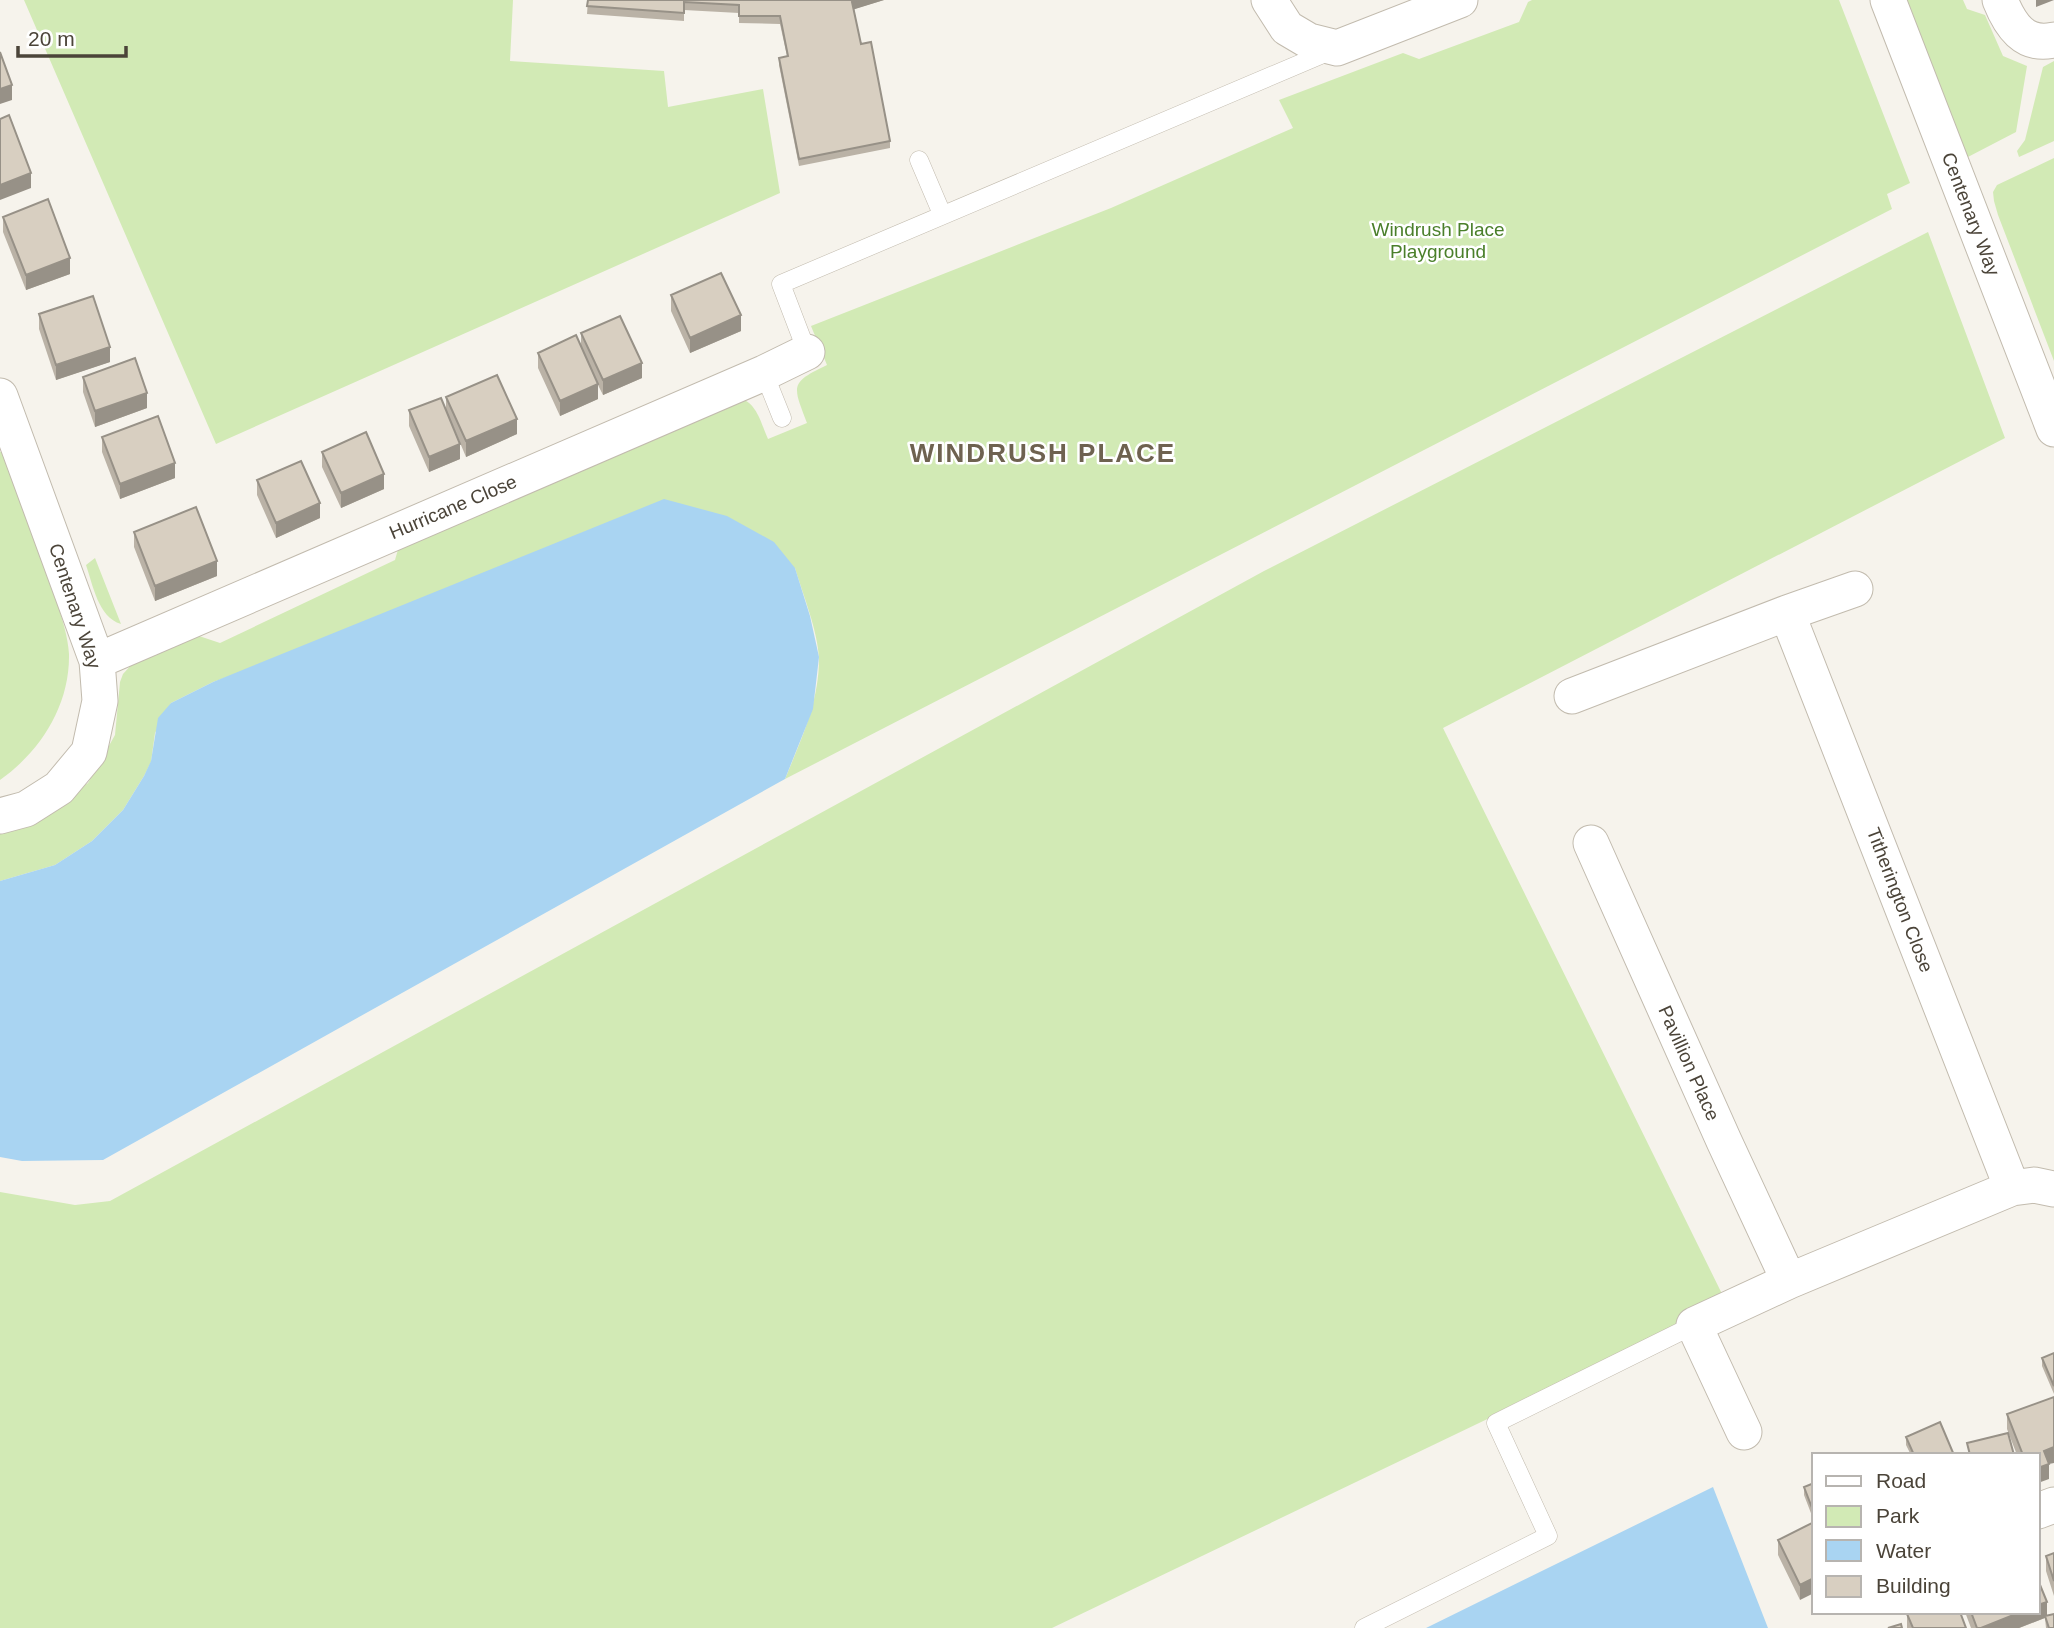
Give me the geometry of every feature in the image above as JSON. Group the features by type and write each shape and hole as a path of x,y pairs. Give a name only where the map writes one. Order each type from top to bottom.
{"street":[{"path":"1269,0 1287,28 1309,41 1337,48 1460,0"},
{"name":"Centenary Way","path":"1888,0 2054,429"},
{"path":"2000,0 2012,26 2021,34 2043,42 2054,40"},
{"name":"Hurricane Close","path":"97,661 807,352"},
{"name":"Centenary Way","path":"0,397 7,435 97,661 100,701 89,752 59,788 26,809 0,817"},
{"path":"1572,696 1855,589"},
{"name":"Titherington Close","path":"1787,613 2012,1188"},
{"name":"Pavillion Place","path":"1591,844 1789,1281"},
{"path":"1744,1432 1694,1325 1789,1281 2012,1188 2034,1185 2054,1189"}],"lane":[{"path":"807,352 781,284 1337,48"},
{"path":"919,160 942,214"},
{"path":"764,373 782,418"},
{"path":"1364,1628 1548,1536 1496,1423 1694,1325"}],"green space":[{"path":"24,0 513,0 510,61 664,71 668,107 763,89 780,193 216,444"},
{"name":"Windrush Place Playground","path":"1839,0 1910,183 1887,194 1892,209 785,779 812,706 819,659 813,625 795,568 238,673 213,682 171,703 155,733 151,762 144,776 123,810 92,841 55,865 0,881 0,832 33,822 88,783 115,735 120,682 133,663 199,636 220,643 395,560 399,546 737,397 753,408 768,439 807,423 797,387 806,376 827,365 811,326 1111,208 1293,128 1279,100 1403,53 1419,59 1519,22 1528,2"},
{"path":"1907,0 1963,0 1967,9 1985,15 2003,56 2027,66 2016,132 1966,158"},
{"path":"2054,61 2054,141 2019,157 2017,151 2025,140 2043,67"},
{"path":"2054,158 2054,361 1998,215 1993,192 1997,185"},
{"path":"1928,232 2005,438 1443,728 1727,1304 1052,1628 0,1628 0,1192 75,1205 110,1201 1264,571"},
{"path":"6,450 46,563 69,654 64,691 50,725 28,755 0,780 0,452"},
{"path":"95,558 121,624 107,615 98,599 86,565"}],"water":[{"path":"664,499 727,516 774,542 795,568 819,657 813,709 785,779 103,1160 22,1161 0,1157 0,881 55,865 92,841 123,810 151,761 158,718 171,703 213,682"},
{"path":"1713,1487 1768,1628 1426,1628"}],"building":[{"path":"588,0 859,0 852,2 861,44 871,42 890,141 799,159 779,58 788,56 780,16 739,16 739,5 684,2 684,13 587,6"},
{"path":"0,52 12,85 0,89"},
{"path":"9,115 31,173 0,185 0,119"},
{"path":"48,199 70,258 26,275 3,217"},
{"path":"721,273 741,315 690,338 671,295"},
{"path":"93,296 110,347 56,365 39,314"},
{"path":"620,316 642,363 603,380 581,333"},
{"path":"576,335 598,384 560,401 538,353"},
{"path":"135,358 147,393 95,411 83,377"},
{"path":"497,375 517,419 466,441 446,397"},
{"path":"441,398 460,444 429,457 409,410"},
{"path":"158,416 175,463 120,484 102,437"},
{"path":"366,432 384,474 341,493 322,452"},
{"path":"301,461 320,503 276,523 257,480"},
{"path":"196,507 217,561 155,586 134,532"},
{"path":"2054,1353 2054,1386 2042,1358"},
{"path":"2054,1397 2054,1447 2044,1451 2049,1464 2040,1467 2040,1453 2022,1453 2007,1414"},
{"path":"1940,1422 1953,1453 1913,1453 1906,1437"},
{"path":"2008,1433 2013,1453 1970,1453 1967,1443"},
{"path":"1812,1484 1812,1508 1804,1487"},
{"path":"1812,1523 1812,1579 1800,1585 1778,1540"},
{"path":"2054,1553 2054,1581 2046,1556"},
{"path":"2040,1585 2047,1602 2040,1604"},
{"path":"1907,1614 1961,1614 1966,1628 1913,1628"},
{"path":"1972,1614 2016,1614 1981,1628 1977,1628"},
{"path":"2054,1614 2054,1628 2049,1628 2045,1616"}],"district":[{"name":"WINDRUSH PLACE","path":"1043,453"}]}
